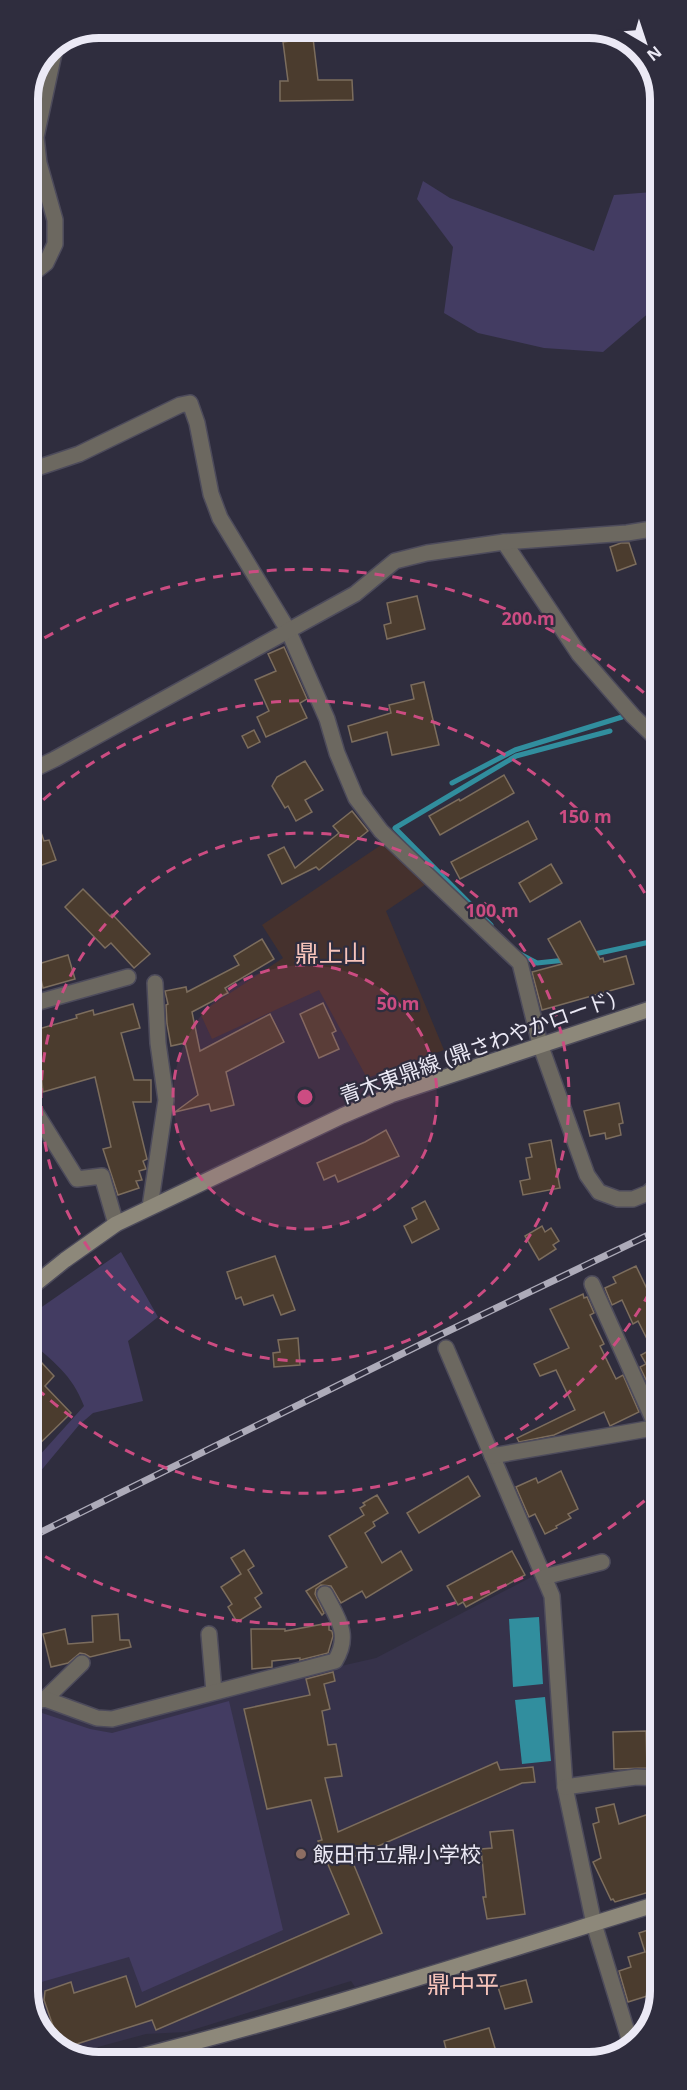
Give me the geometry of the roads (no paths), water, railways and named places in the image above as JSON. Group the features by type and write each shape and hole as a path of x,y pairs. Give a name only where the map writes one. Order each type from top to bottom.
{"main road":[{"name":"青木東鼎線 (鼎さわやかロード)","path":"38,1280 117,1224 391,1095 650,1009"},
{"path":"157,2052 411,1980 650,1906"}],"street":[{"path":"38,110 52,60"},
{"path":"38,160 56,220 55,244 46,263 38,269"},
{"path":"38,468 79,454 180,405 190,403 197,423 211,494 220,518 288,630 327,719 337,753 356,798 381,831 520,963 540,1044 587,1174 599,1192 618,1200 633,1199 650,1191"},
{"path":"38,767 355,594 395,561 427,553 504,542 650,529"},
{"path":"504,542 579,654 650,732"},
{"path":"38,1002 128,977"},
{"path":"150,1208 166,1100 158,1043 155,983"},
{"path":"38,1116 77,1179 102,1176 117,1224"},
{"path":"592,1284 650,1411"},
{"path":"446,1348 552,1596 565,1787 594,1924 629,2037"},
{"path":"492,1456 650,1429"},
{"path":"544,1577 602,1562"},
{"path":"38,1701 45,1700 97,1718 112,1719 336,1662 342,1650 344,1636 325,1594"},
{"path":"209,1634 214,1692"},
{"path":"45,1700 82,1663"},
{"path":"565,1787 636,1777 650,1778"}],"water":[{"path":"539,1617 543,1684 513,1687 509,1619"},
{"path":"545,1697 551,1761 522,1764 515,1700"}],"waterway":[{"path":"452,783 515,750 622,717"},
{"path":"491,925 395,828 516,756 610,731"},
{"path":"590,955 650,942"},
{"path":"518,953 537,963 566,960"}],"railway":[{"path":"38,1534 650,1234"}],"place":[{"name":"飯田市立鼎小学校","path":"301,1854"}],"district":[{"name":"鼎上山","path":"331,952"},
{"name":"鼎中平","path":"463,1983"}]}
